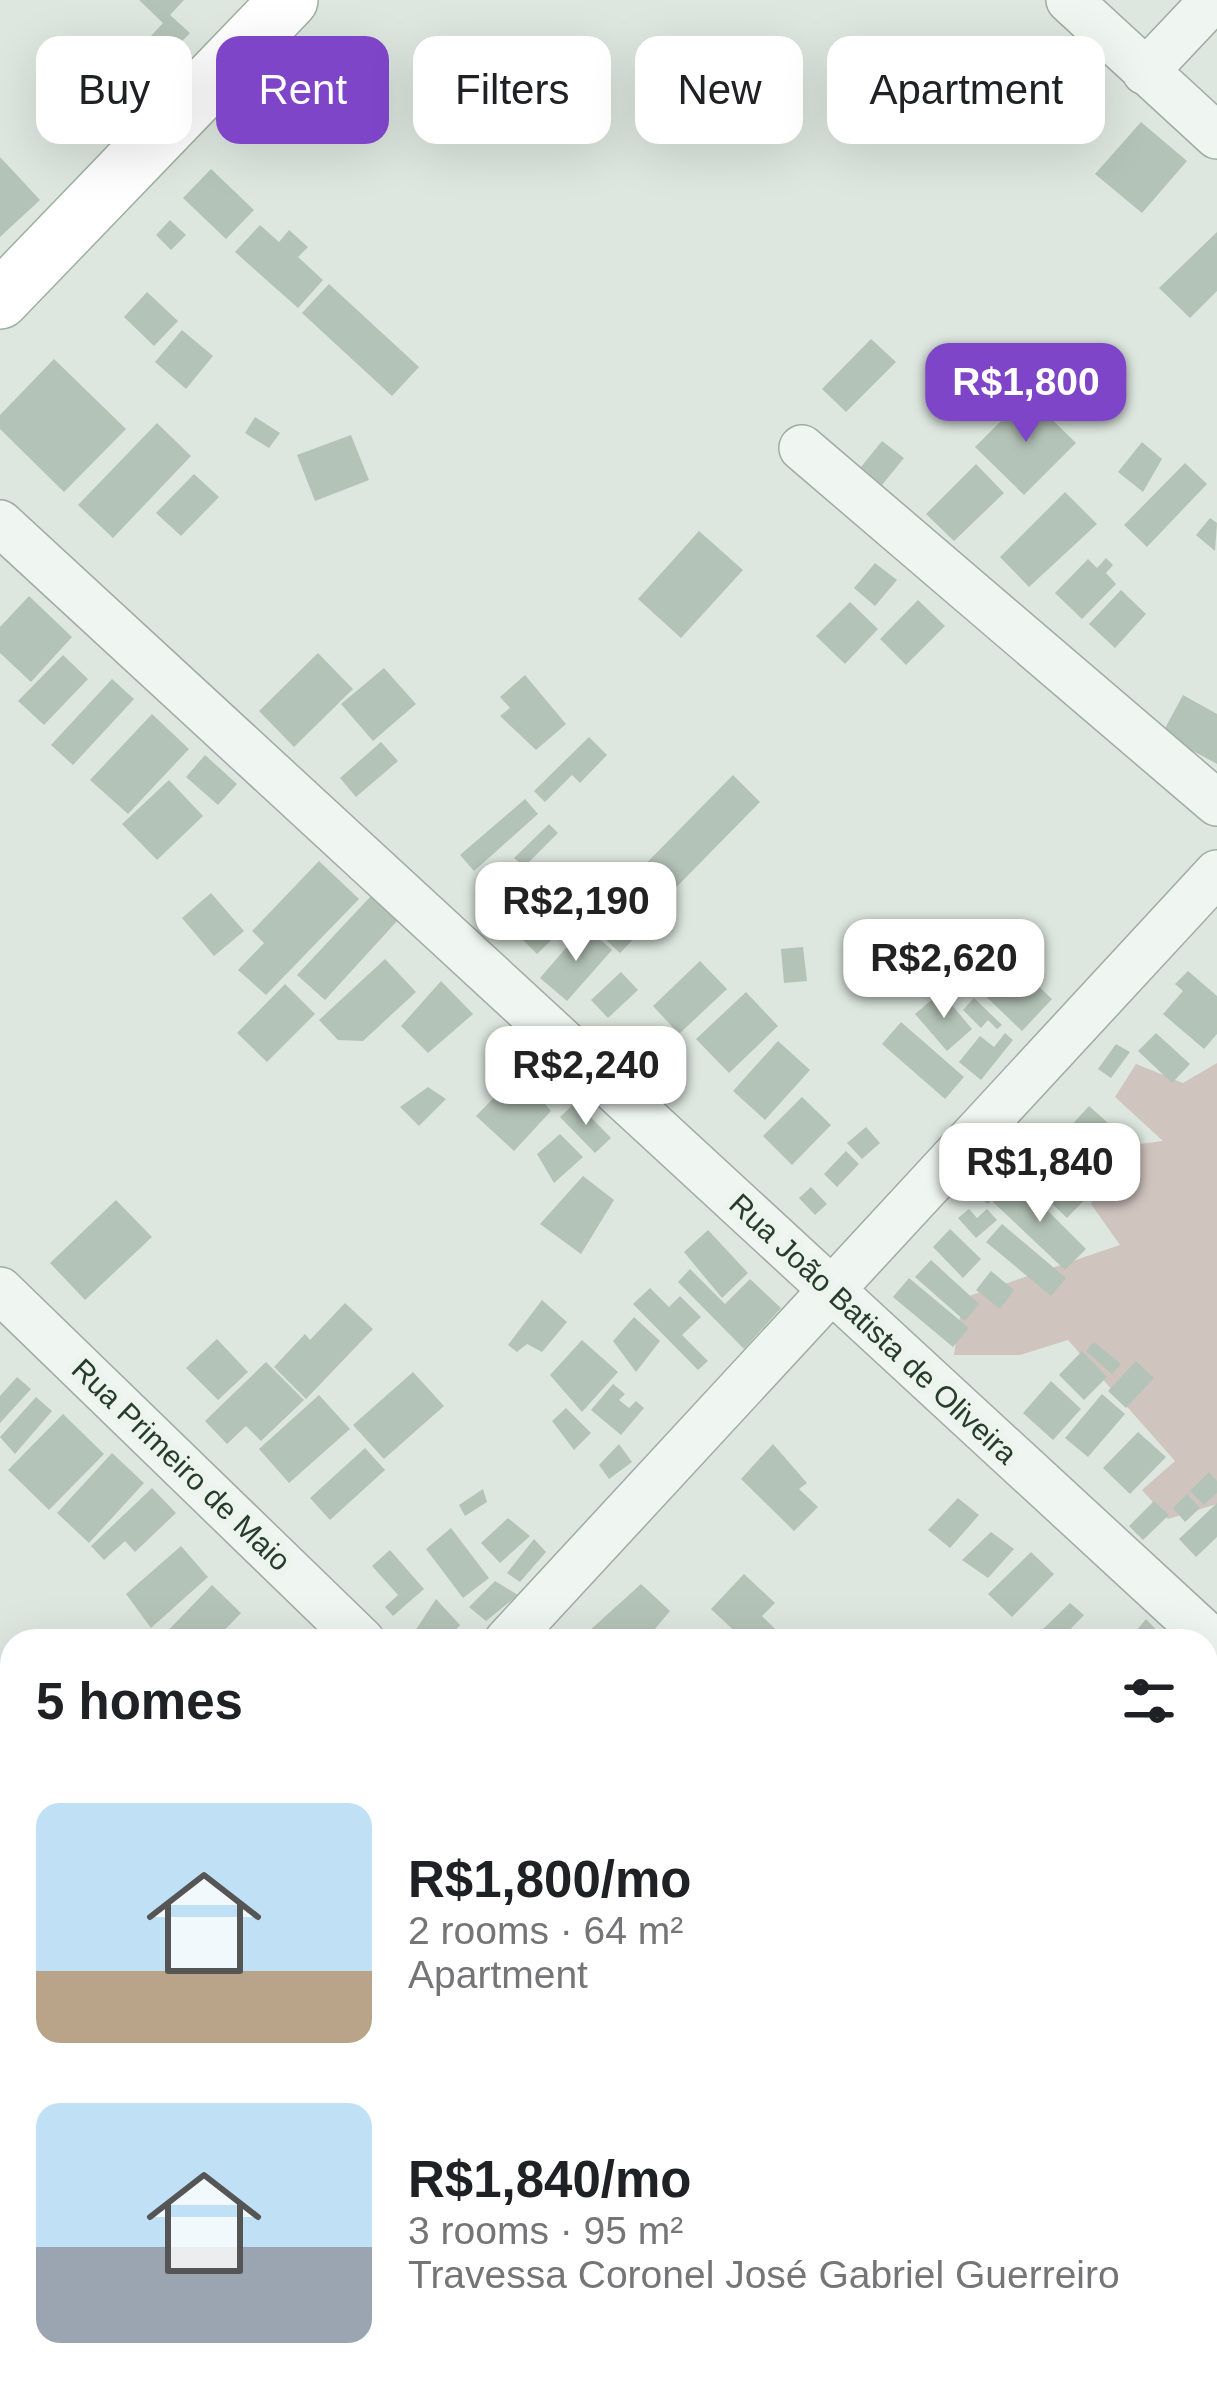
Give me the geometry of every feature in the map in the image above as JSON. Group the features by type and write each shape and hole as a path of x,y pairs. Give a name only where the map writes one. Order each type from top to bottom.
{"main road":[{"path":"0,300 289,0"}],"street":[{"path":"1069,0 1217,136"},
{"path":"1145,72 1213,0"},
{"path":"802,448 1217,803"},
{"name":"Rua João Batista de Oliveira","path":"0,523 1200,1629"},
{"path":"518,1629 1217,873"},
{"name":"Rua Primeiro de Maio","path":"0,1290 350,1629"}],"shaded area":[{"path":"1217,1063 1217,1504 1168,1519 1142,1490 1175,1461 1068,1340 1020,1355 954,1355 963,1298 1120,1245 1091,1204 1123,1146 1163,1141 1115,1097 1136,1064 1183,1083"}],"building":[{"path":"139,0 184,0 170,15 190,33 151,36 163,23"},
{"path":"1141,122 1187,161 1142,213 1095,174"},
{"path":"0,157 40,200 0,237"},
{"path":"211,169 254,210 226,239 183,198"},
{"path":"170,220 186,235 171,250 156,235"},
{"path":"260,225 279,242 289,230 308,247 298,257 323,280 298,308 235,252"},
{"path":"1217,232 1217,291 1190,318 1159,288"},
{"path":"329,284 419,367 392,396 302,313"},
{"path":"147,292 178,321 154,346 124,317"},
{"path":"182,330 213,356 186,389 155,362"},
{"path":"871,339 896,362 846,412 822,389"},
{"path":"54,359 126,429 64,492 0,429 0,415"},
{"path":"1027,395 1076,443 1024,495 975,447"},
{"path":"255,417 280,433 269,448 245,433"},
{"path":"157,423 191,456 113,538 78,505"},
{"path":"351,435 369,480 315,501 297,455"},
{"path":"882,441 904,458 882,485 861,467"},
{"path":"1142,442 1162,459 1143,492 1118,472"},
{"path":"1185,463 1207,484 1147,547 1124,525"},
{"path":"976,464 1004,493 954,541 926,514"},
{"path":"194,474 219,497 181,536 156,513"},
{"path":"1065,492 1097,524 1029,587 1000,557"},
{"path":"1210,518 1217,523 1215,551 1196,535"},
{"path":"699,531 743,570 681,638 638,599"},
{"path":"1106,558 1113,565 1106,573 1116,584 1082,619 1055,593 1088,559 1097,568"},
{"path":"875,563 897,580 875,606 854,588"},
{"path":"1121,590 1146,614 1115,648 1089,624"},
{"path":"29,596 72,637 31,682 0,653 0,627"},
{"path":"918,600 945,626 906,665 880,639"},
{"path":"850,602 878,629 845,664 816,636"},
{"path":"318,653 353,689 294,747 259,711"},
{"path":"63,655 88,679 44,725 18,701"},
{"path":"384,668 416,704 373,741 341,704"},
{"path":"525,675 566,724 536,750 500,716 510,708 500,697"},
{"path":"112,679 134,699 73,765 51,745"},
{"path":"1183,695 1217,714 1217,764 1162,734"},
{"path":"152,714 189,749 128,814 90,780"},
{"path":"589,737 607,755 580,783 572,775 545,802 534,791"},
{"path":"381,742 398,761 356,797 340,778"},
{"path":"205,755 237,784 218,805 186,777"},
{"path":"733,775 760,802 649,915 622,888"},
{"path":"169,780 203,816 157,860 122,824"},
{"path":"525,799 538,814 474,871 460,855"},
{"path":"549,824 558,833 524,867 514,858"},
{"path":"319,861 359,899 266,995 238,970 264,943 252,931"},
{"path":"552,880 582,910 537,954 507,924"},
{"path":"610,890 647,925 620,953 583,918"},
{"path":"211,893 244,931 214,956 182,918"},
{"path":"371,896 398,920 325,1000 297,975"},
{"path":"585,926 612,950 567,1001 540,978"},
{"path":"969,943 1019,990 1030,978 1052,999 1022,1031 950,962"},
{"path":"803,947 807,981 784,983 781,949"},
{"path":"385,959 416,992 363,1041 338,1040 319,1020"},
{"path":"700,961 727,989 679,1034 653,1006"},
{"path":"1188,971 1217,996 1217,1034 1204,1049 1163,1014 1183,991 1175,984"},
{"path":"621,972 638,990 608,1018 591,1000"},
{"path":"441,981 473,1014 428,1053 401,1026"},
{"path":"285,984 315,1014 267,1062 237,1033"},
{"path":"746,992 778,1026 729,1073 696,1039"},
{"path":"941,992 972,1029 947,1051 915,1014"},
{"path":"974,998 1002,1025 997,1029 988,1020 981,1028 963,1010"},
{"path":"901,1022 964,1077 945,1099 882,1044"},
{"path":"1005,1033 1013,1040 981,1080 959,1062 980,1036 994,1047"},
{"path":"1156,1033 1190,1064 1172,1083 1138,1051"},
{"path":"778,1041 810,1070 765,1120 733,1091"},
{"path":"1116,1044 1130,1052 1111,1078 1098,1069"},
{"path":"518,1073 551,1111 514,1151 476,1116"},
{"path":"428,1087 446,1099 419,1126 400,1107"},
{"path":"802,1097 831,1125 792,1165 763,1136"},
{"path":"576,1102 611,1138 595,1153 560,1117"},
{"path":"1089,1106 1126,1139 1094,1174 1057,1141"},
{"path":"866,1127 880,1143 862,1159 847,1143"},
{"path":"560,1134 583,1157 554,1183 537,1154"},
{"path":"846,1151 859,1164 837,1187 824,1174"},
{"path":"1063,1157 1096,1188 1067,1218 1035,1187"},
{"path":"995,1163 1011,1176 988,1204 971,1191"},
{"path":"583,1176 614,1200 581,1254 540,1224"},
{"path":"1017,1180 1086,1249 1065,1270 993,1202"},
{"path":"811,1187 827,1204 815,1215 799,1198"},
{"path":"116,1200 152,1237 85,1300 50,1263"},
{"path":"969,1209 977,1218 987,1209 997,1220 976,1238 958,1218"},
{"path":"1002,1224 1066,1278 1051,1296 986,1242"},
{"path":"950,1229 981,1259 963,1278 933,1247"},
{"path":"708,1230 748,1273 722,1298 684,1252"},
{"path":"931,1260 979,1304 965,1321 915,1277"},
{"path":"690,1269 725,1304 750,1279 781,1308 744,1349 678,1282"},
{"path":"991,1271 1014,1290 1000,1309 976,1290"},
{"path":"909,1278 969,1328 953,1347 893,1297"},
{"path":"650,1288 669,1307 680,1296 701,1317 682,1335 708,1361 698,1370 633,1304"},
{"path":"542,1300 567,1322 542,1352 527,1344 517,1352 508,1345"},
{"path":"345,1303 373,1329 306,1399 274,1367 305,1334 310,1340"},
{"path":"634,1317 660,1341 636,1372 613,1341"},
{"path":"217,1339 248,1372 218,1400 186,1368"},
{"path":"582,1340 618,1372 582,1412 550,1375"},
{"path":"1094,1342 1121,1364 1112,1374 1086,1351"},
{"path":"1082,1351 1107,1377 1084,1400 1059,1375"},
{"path":"1136,1361 1154,1378 1126,1408 1108,1391"},
{"path":"266,1362 304,1400 261,1441 246,1426 227,1444 205,1421"},
{"path":"413,1372 444,1406 384,1459 353,1425"},
{"path":"17,1377 31,1389 0,1423 0,1396"},
{"path":"1051,1381 1081,1409 1053,1440 1023,1413"},
{"path":"613,1384 625,1394 619,1400 629,1408 636,1401 644,1408 621,1435 591,1410"},
{"path":"1102,1394 1125,1414 1088,1457 1065,1438"},
{"path":"319,1395 350,1429 289,1483 259,1449"},
{"path":"36,1397 52,1411 15,1454 0,1437"},
{"path":"566,1408 591,1433 574,1450 552,1421"},
{"path":"63,1414 104,1454 49,1510 8,1470"},
{"path":"1138,1432 1166,1457 1130,1494 1103,1468"},
{"path":"619,1444 632,1462 609,1479 599,1465"},
{"path":"773,1444 807,1483 799,1489 818,1507 794,1531 741,1479"},
{"path":"365,1448 385,1470 330,1520 310,1498"},
{"path":"112,1453 144,1483 89,1543 57,1513"},
{"path":"1209,1472 1217,1481 1217,1493 1204,1505 1190,1491"},
{"path":"152,1488 176,1513 135,1552 125,1541 104,1560 91,1546"},
{"path":"483,1489 487,1502 465,1516 459,1505"},
{"path":"1187,1494 1200,1508 1185,1522 1173,1508"},
{"path":"958,1498 979,1515 950,1548 928,1530"},
{"path":"1154,1501 1169,1515 1143,1540 1129,1526"},
{"path":"1217,1503 1217,1537 1196,1557 1179,1539"},
{"path":"508,1518 530,1536 500,1563 481,1543"},
{"path":"451,1528 489,1578 463,1598 426,1549"},
{"path":"991,1532 1014,1549 988,1578 962,1560"},
{"path":"534,1539 546,1552 520,1582 507,1573"},
{"path":"181,1546 208,1577 151,1628 126,1594"},
{"path":"390,1550 424,1589 393,1616 385,1607 398,1595 372,1566"},
{"path":"1031,1552 1054,1574 1012,1617 988,1594"},
{"path":"744,1574 775,1603 762,1616 775,1629 732,1629 711,1609"},
{"path":"495,1581 518,1595 486,1621 469,1607"},
{"path":"641,1584 670,1611 655,1629 591,1629"},
{"path":"212,1585 241,1613 226,1629 170,1629"},
{"path":"436,1599 460,1625 456,1629 416,1629"},
{"path":"1070,1603 1084,1615 1071,1629 1043,1629"}]}
